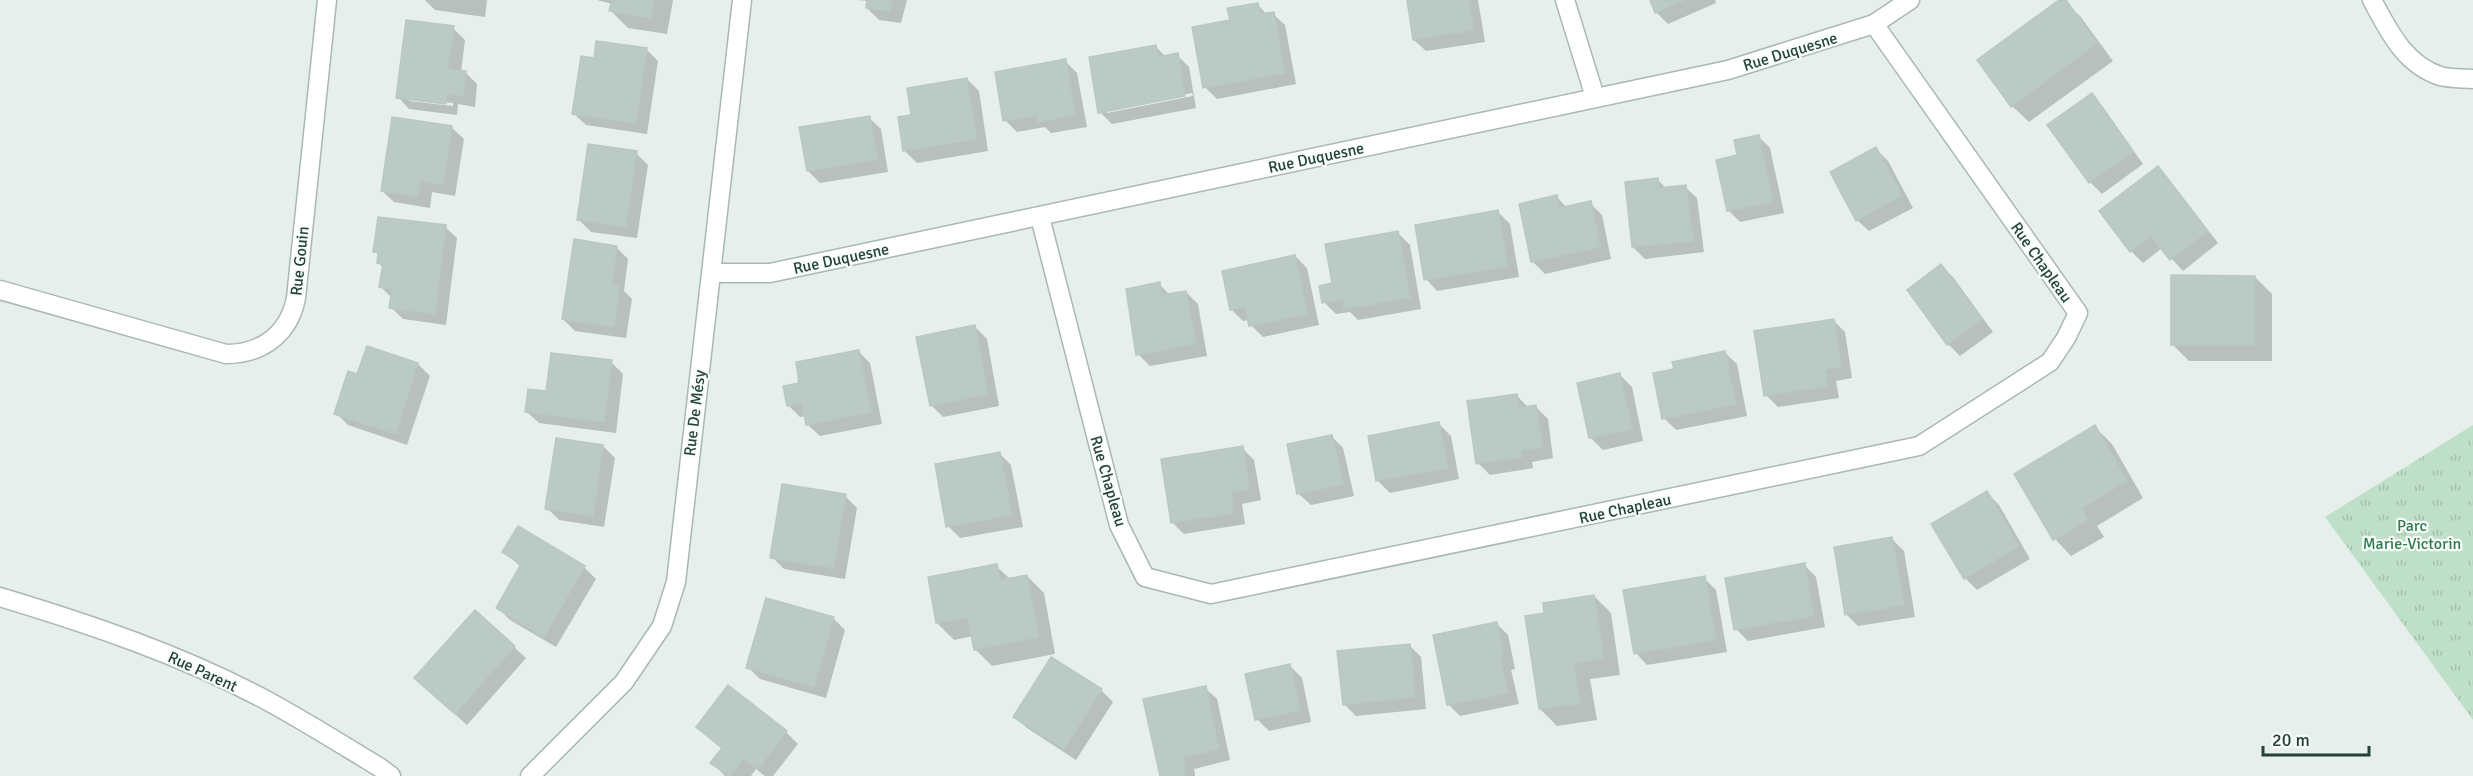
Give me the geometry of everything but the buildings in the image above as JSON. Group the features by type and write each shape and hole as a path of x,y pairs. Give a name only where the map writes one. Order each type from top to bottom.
{"street":[{"name":"Rue Gouin","path":"0,290 226,354 248,353 277,337 289,319 296,298 327,0"},
{"name":"Rue De Mésy","path":"530,776 624,682 662,626 676,582 742,0"},
{"path":"1565,0 1595,97"},
{"name":"Rue Duquesne","path":"712,273 770,273 1728,70 1874,24 1910,0"},
{"path":"2372,0 2397,43 2414,63 2441,76 2473,79"},
{"name":"Rue Chapleau","path":"1040,217 1119,525 1145,577 1211,594 1919,446 2050,362 2067,338 2078,313 1874,24"},
{"name":"Rue Parent","path":"0,597 76,620 168,654 264,699 391,776"}],"green space":[{"name":"Parc Marie-Victorin","path":"2473,425 2473,720 2325,517"}]}
